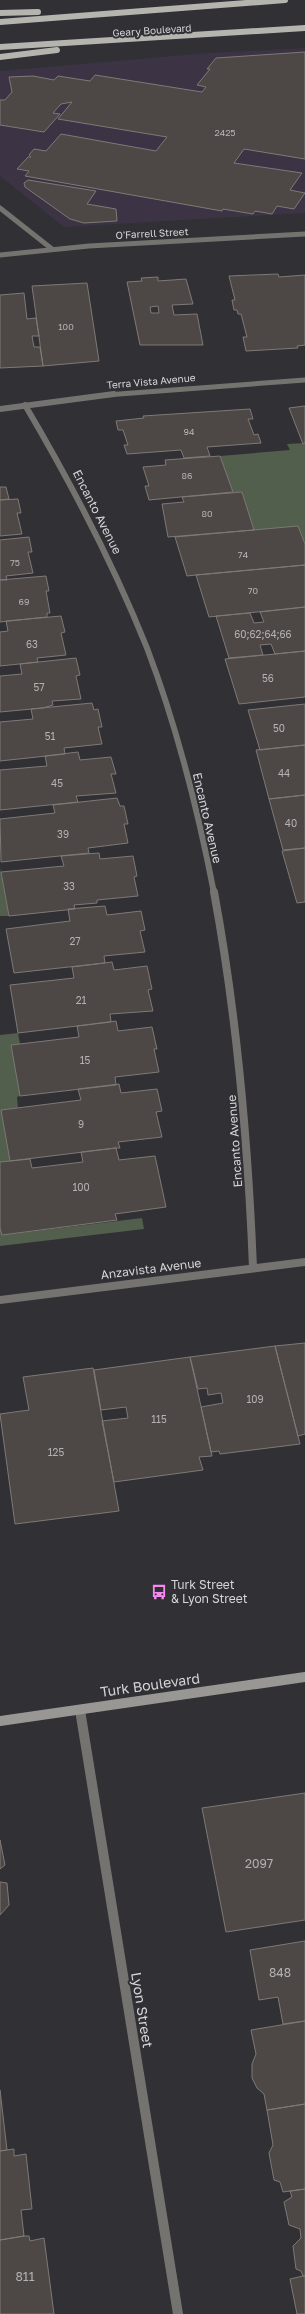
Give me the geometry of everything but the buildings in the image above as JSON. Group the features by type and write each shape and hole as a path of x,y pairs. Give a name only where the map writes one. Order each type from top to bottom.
{"main road":[{"name":"Geary Boulevard","path":"0,22 126,11 285,0"},
{"path":"0,13 126,11"},
{"name":"Geary Boulevard","path":"0,47 118,41 305,28"},
{"path":"0,57 118,41"},
{"name":"Turk Boulevard","path":"0,1721 305,1677"}],"street":[{"path":"0,208 52,249"},
{"name":"O'Farrell Street","path":"0,255 52,249 305,234"},
{"name":"Terra Vista Avenue","path":"0,409 126,392 305,380"},
{"name":"Encanto Avenue","path":"25,405 70,483 108,556 143,641 176,734 202,837 232,1004 246,1128 253,1268"},
{"name":"Anzavista Avenue","path":"0,1300 305,1262"},
{"name":"Lyon Street","path":"80,1710 178,2314"}],"shaded area":[{"path":"305,48 305,213 64,227 0,176 0,71 209,53"}],"green space":[{"path":"305,443 305,544 298,526 254,530 242,492 233,492 220,456 290,450 287,444"},
{"path":"0,868 9,916 0,916"},
{"path":"18,1033 20,1044 11,1045 20,1096 17,1097 18,1108 1,1110 10,1161 0,1162 0,1035"},
{"path":"142,1218 144,1229 0,1246 0,1228 3,1235"}],"place":[{"name":"Turk Street & Lyon Street","path":"159,1592"}]}
